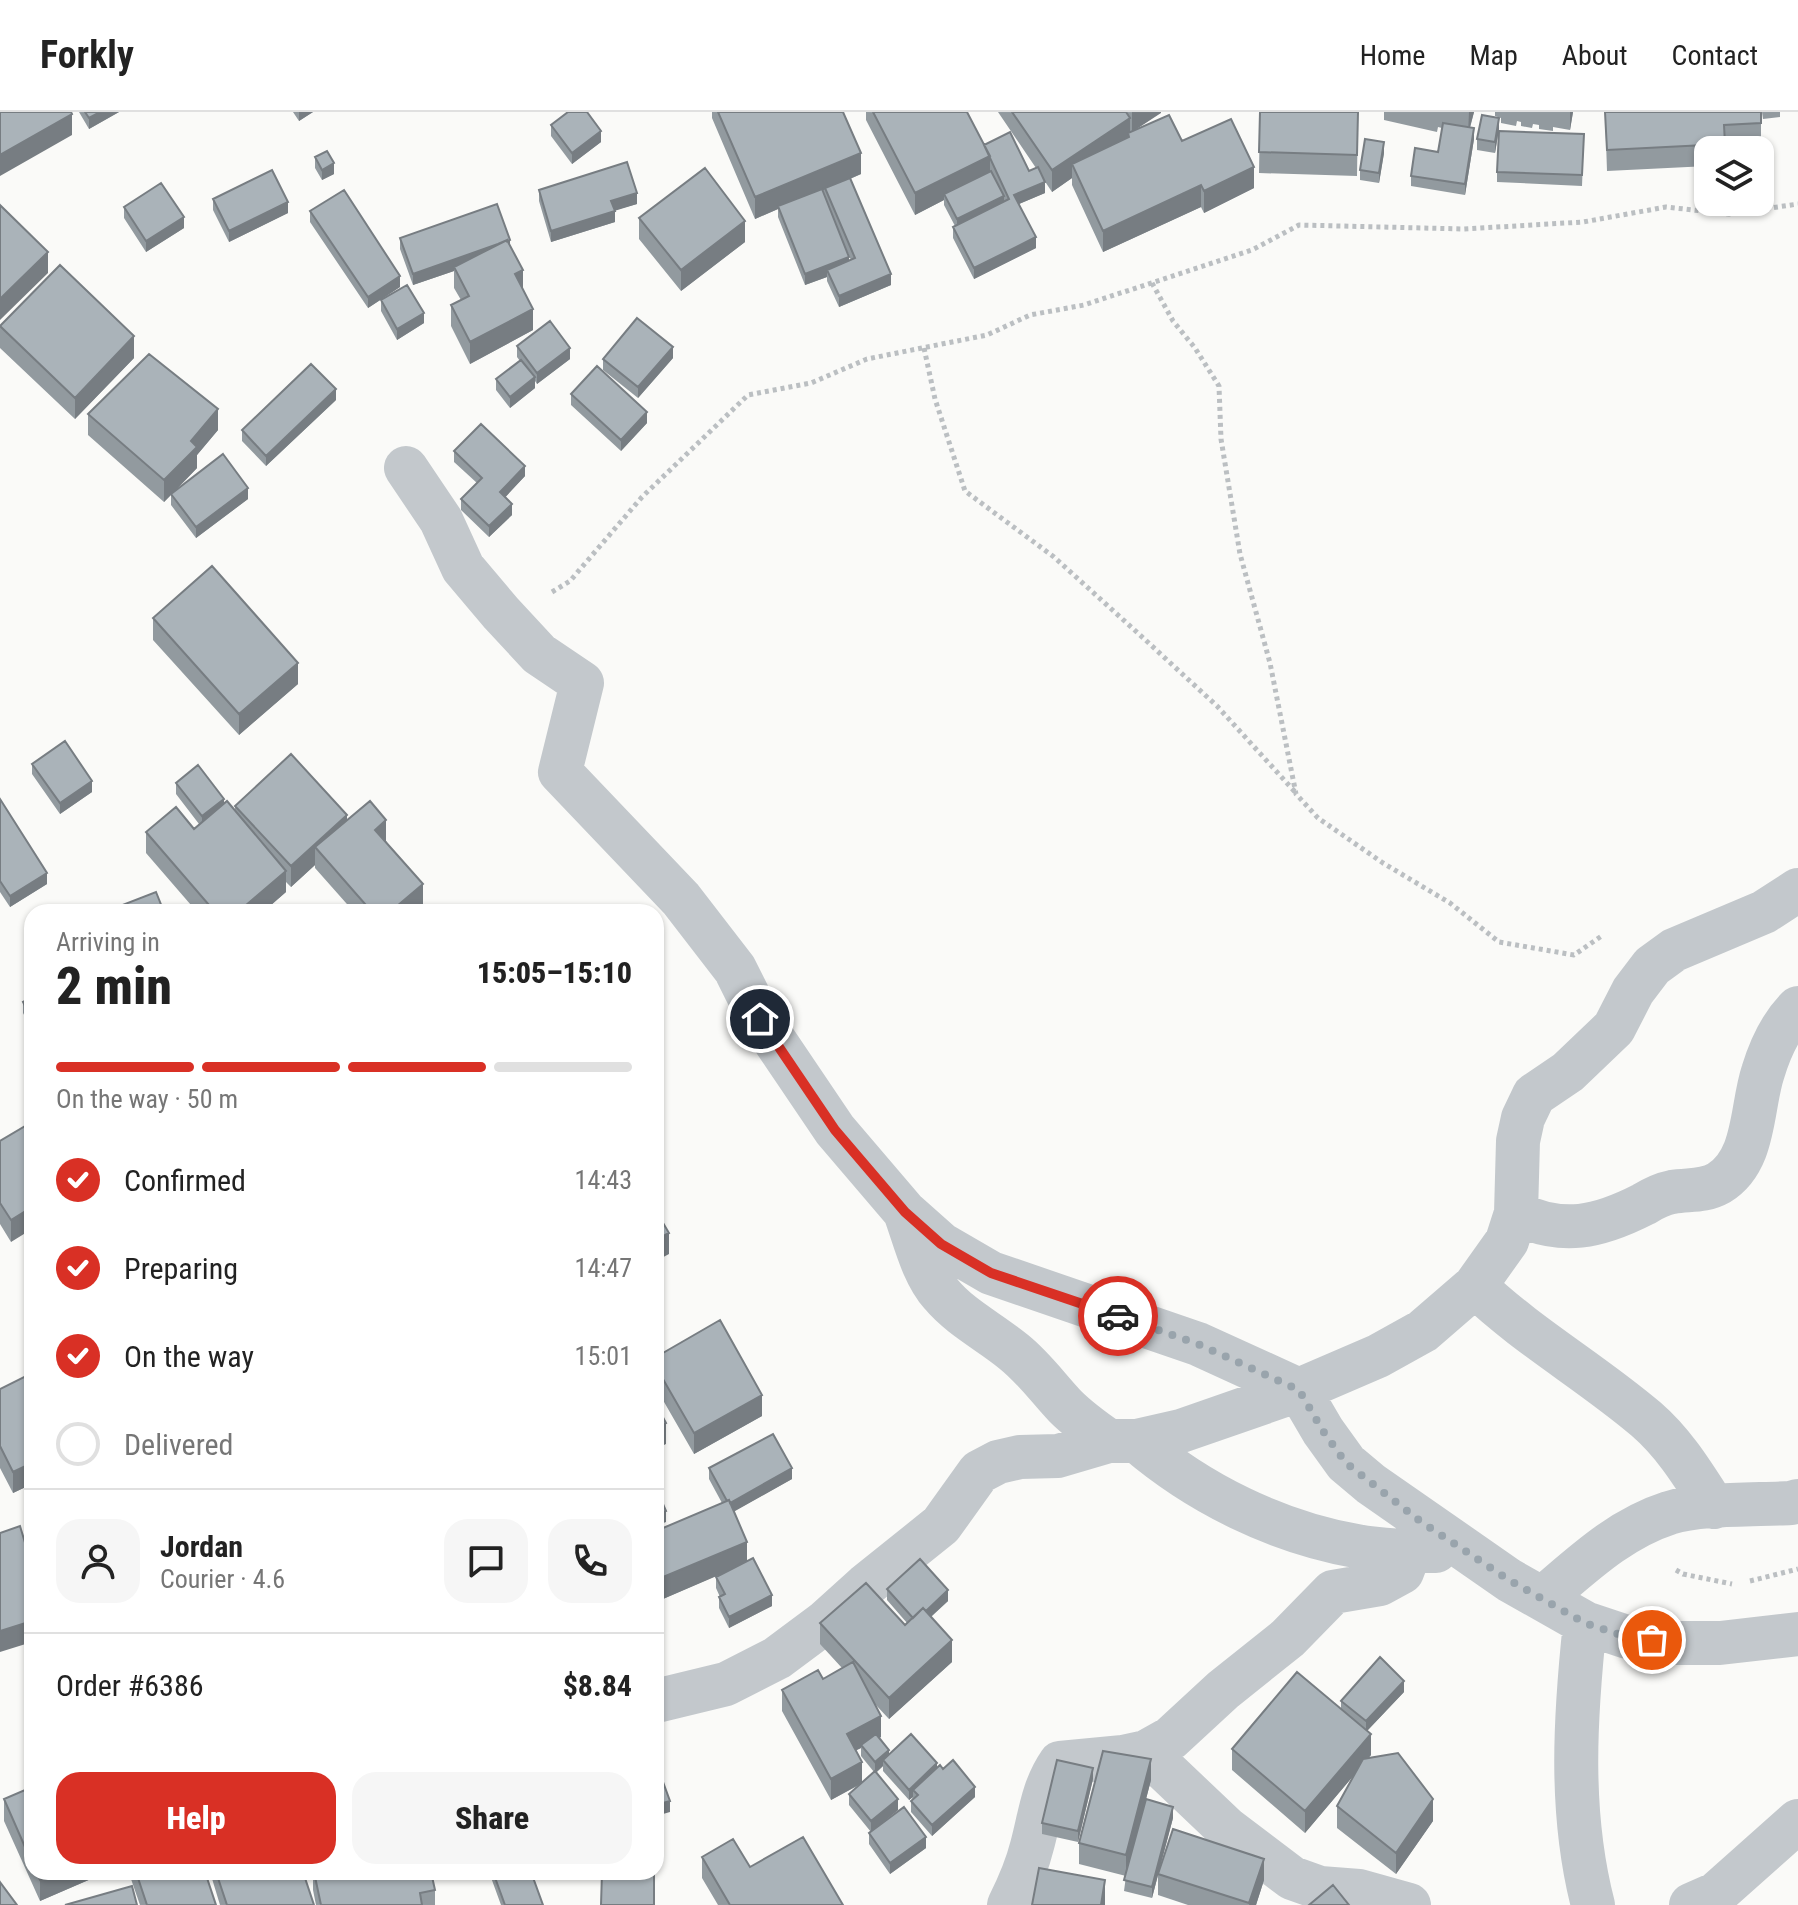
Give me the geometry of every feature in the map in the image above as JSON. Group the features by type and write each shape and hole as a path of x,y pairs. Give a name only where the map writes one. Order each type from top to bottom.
{"street":[{"path":"406,468 441,520 463,568 539,654 582,683 560,772 681,899 735,969 760,1019 835,1130 905,1212 941,1244 991,1273 1198,1344 1299,1390 1346,1463 1408,1512 1467,1552 1585,1623 1627,1637 1676,1643 1720,1643 1798,1634"},
{"path":"664,1699 726,1684 777,1658 824,1623 941,1525 979,1472 998,1462 1020,1457 1058,1456 1181,1431 1299,1390 1378,1356 1423,1331 1475,1286 1507,1241 1516,1213 1518,1141 1523,1118 1534,1095 1568,1072 1614,1028 1633,991 1652,966 1674,950 1764,912 1798,890"},
{"path":"1516,1213 1537,1224 1558,1228 1587,1226 1621,1216 1670,1192 1704,1190 1722,1181 1746,1146 1762,1073 1786,1020 1798,1008"},
{"path":"905,1212 926,1269 939,1293 964,1316 1022,1358 1085,1425 1160,1460 1245,1511 1304,1534 1358,1547 1467,1552"},
{"path":"1475,1286 1504,1314 1647,1420 1688,1465 1714,1507"},
{"path":"1543,1598 1602,1548 1633,1528 1672,1512 1798,1501"},
{"path":"1009,1905 1032,1848 1046,1790 1060,1763 1146,1752 1171,1738 1244,1672 1288,1638 1333,1592 1380,1584 1402,1572 1410,1551"},
{"path":"1585,1623 1576,1707 1577,1787 1583,1866 1593,1905"},
{"path":"1146,1752 1226,1828 1292,1878 1320,1888 1359,1891 1409,1905"},
{"path":"1691,1905 1716,1894 1798,1821"}],"path":[{"path":"515,629 540,598 570,581 642,497 748,395 811,383 867,359 987,335 1030,315 1084,305 1252,250 1299,225 1464,229 1583,222 1666,207 1729,214 1798,204"},
{"path":"1152,283 1173,321 1219,386 1221,439 1240,554 1270,663 1296,794"},
{"path":"924,348 935,399 965,491 1054,557 1217,706 1318,818 1383,863 1450,903 1499,942 1574,955 1612,929"},
{"path":"1633,1528 1665,1564 1683,1574 1730,1584 1798,1569"}],"building":[{"path":"0,112 71,112 72,114 0,155"},
{"path":"85,112 100,112 89,118"},
{"path":"568,112 587,112 601,131 572,153 551,125"},
{"path":"718,112 843,112 861,153 755,197"},
{"path":"873,112 967,112 990,156 915,193"},
{"path":"1012,112 1126,112 1130,118 1052,170"},
{"path":"1260,112 1358,112 1357,155 1259,152"},
{"path":"1605,112 1761,112 1761,123 1724,125 1725,136 1694,136 1694,146 1607,150"},
{"path":"1169,115 1182,141 1231,119 1254,167 1204,191 1201,185 1103,231 1072,164 1129,137 1128,133"},
{"path":"1482,115 1499,118 1495,142 1477,139"},
{"path":"1443,123 1474,128 1465,184 1411,176 1415,148 1438,152"},
{"path":"1499,131 1584,134 1582,175 1497,172"},
{"path":"1010,132 1029,171 1038,167 1045,182 1014,195 1036,237 974,268 953,227 1009,199 984,145"},
{"path":"1365,139 1384,142 1379,173 1360,170"},
{"path":"327,151 334,163 322,170 315,157"},
{"path":"627,162 637,193 611,201 615,211 551,231 539,190"},
{"path":"705,168 745,221 681,270 639,218"},
{"path":"272,170 288,202 229,231 213,199"},
{"path":"991,171 1004,196 957,219 944,194"},
{"path":"850,178 891,274 839,296 827,270 855,258 825,188"},
{"path":"161,183 184,217 146,241 124,207"},
{"path":"822,189 849,257 805,274 778,206"},
{"path":"344,190 400,276 368,297 310,211"},
{"path":"497,204 510,240 413,274 400,238"},
{"path":"0,205 48,252 0,299"},
{"path":"507,240 523,270 515,274 533,309 470,342 451,305 469,296 454,267"},
{"path":"60,265 134,336 75,398 0,326"},
{"path":"407,285 424,313 397,329 381,300"},
{"path":"637,318 673,347 638,387 603,359"},
{"path":"550,321 570,348 537,373 517,346"},
{"path":"149,354 218,409 191,441 197,447 164,480 88,414"},
{"path":"521,360 535,377 510,397 496,379"},
{"path":"311,364 336,389 266,456 242,430"},
{"path":"597,366 647,412 621,440 571,394"},
{"path":"481,424 525,466 500,492 512,504 489,526 461,499 482,478 454,451"},
{"path":"223,454 248,488 196,527 171,494"},
{"path":"212,566 298,663 239,714 153,618"},
{"path":"65,741 92,781 60,803 32,764"},
{"path":"291,754 347,815 291,866 235,806"},
{"path":"198,765 224,799 202,816 176,783"},
{"path":"0,799 47,873 10,896 0,881"},
{"path":"227,801 286,871 247,904 208,904 146,832 176,807 194,829"},
{"path":"370,801 386,820 375,830 423,884 399,904 365,904 315,847"},
{"path":"156,892 161,904 125,904"},
{"path":"24,1127 24,1212 11,1220 0,1203 0,1141"},
{"path":"720,1320 762,1395 694,1433 664,1381 664,1352"},
{"path":"24,1377 24,1467 13,1472 0,1446 0,1389"},
{"path":"773,1434 792,1468 730,1503 709,1468"},
{"path":"729,1500 747,1542 664,1577 664,1528"},
{"path":"20,1526 24,1539 24,1624 0,1631 0,1533"},
{"path":"753,1558 772,1595 729,1617 719,1597 725,1594 716,1577"},
{"path":"920,1559 948,1590 926,1611 923,1608 913,1618 887,1589"},
{"path":"866,1583 905,1625 923,1608 952,1640 889,1698 820,1623"},
{"path":"1380,1657 1404,1681 1366,1721 1341,1701"},
{"path":"853,1662 881,1716 847,1734 862,1762 831,1779 782,1690 818,1670 823,1679"},
{"path":"1297,1672 1371,1734 1305,1811 1232,1749"},
{"path":"876,1734 889,1750 875,1762 861,1745"},
{"path":"911,1734 937,1763 909,1790 883,1760"},
{"path":"1103,1751 1151,1759 1126,1855 1079,1843"},
{"path":"1398,1753 1433,1799 1396,1853 1337,1806 1363,1759"},
{"path":"953,1760 975,1787 932,1825 911,1801 918,1795 913,1790 940,1765 943,1769"},
{"path":"1057,1760 1093,1768 1078,1831 1042,1823"},
{"path":"875,1771 898,1799 871,1821 849,1794"},
{"path":"664,1785 670,1801 664,1803"},
{"path":"24,1790 24,1845 4,1799"},
{"path":"1146,1799 1173,1807 1152,1887 1124,1880"},
{"path":"904,1807 926,1837 890,1863 869,1833"},
{"path":"1173,1829 1264,1859 1249,1903 1158,1874"},
{"path":"803,1837 843,1905 730,1905 702,1857 733,1839 750,1867"},
{"path":"1039,1868 1105,1880 1101,1905 1032,1905"},
{"path":"139,1880 208,1880 216,1905 147,1905"},
{"path":"219,1880 306,1880 314,1905 227,1905"},
{"path":"316,1880 433,1880 435,1890 420,1893 422,1905 321,1905"},
{"path":"496,1880 534,1880 543,1905 505,1905"},
{"path":"602,1880 654,1880 654,1905 601,1905"},
{"path":"0,1882 17,1905 0,1905"},
{"path":"1333,1885 1349,1905 1309,1905"},
{"path":"132,1886 137,1905 65,1905"}],"way so far":[{"path":"1118,1316 1198,1344 1299,1390 1346,1463 1420,1521 1509,1580 1585,1623 1627,1637 1652,1640"}],"route":[{"path":"760,1019 835,1130 905,1212 941,1244 991,1273 1118,1316"}]}
